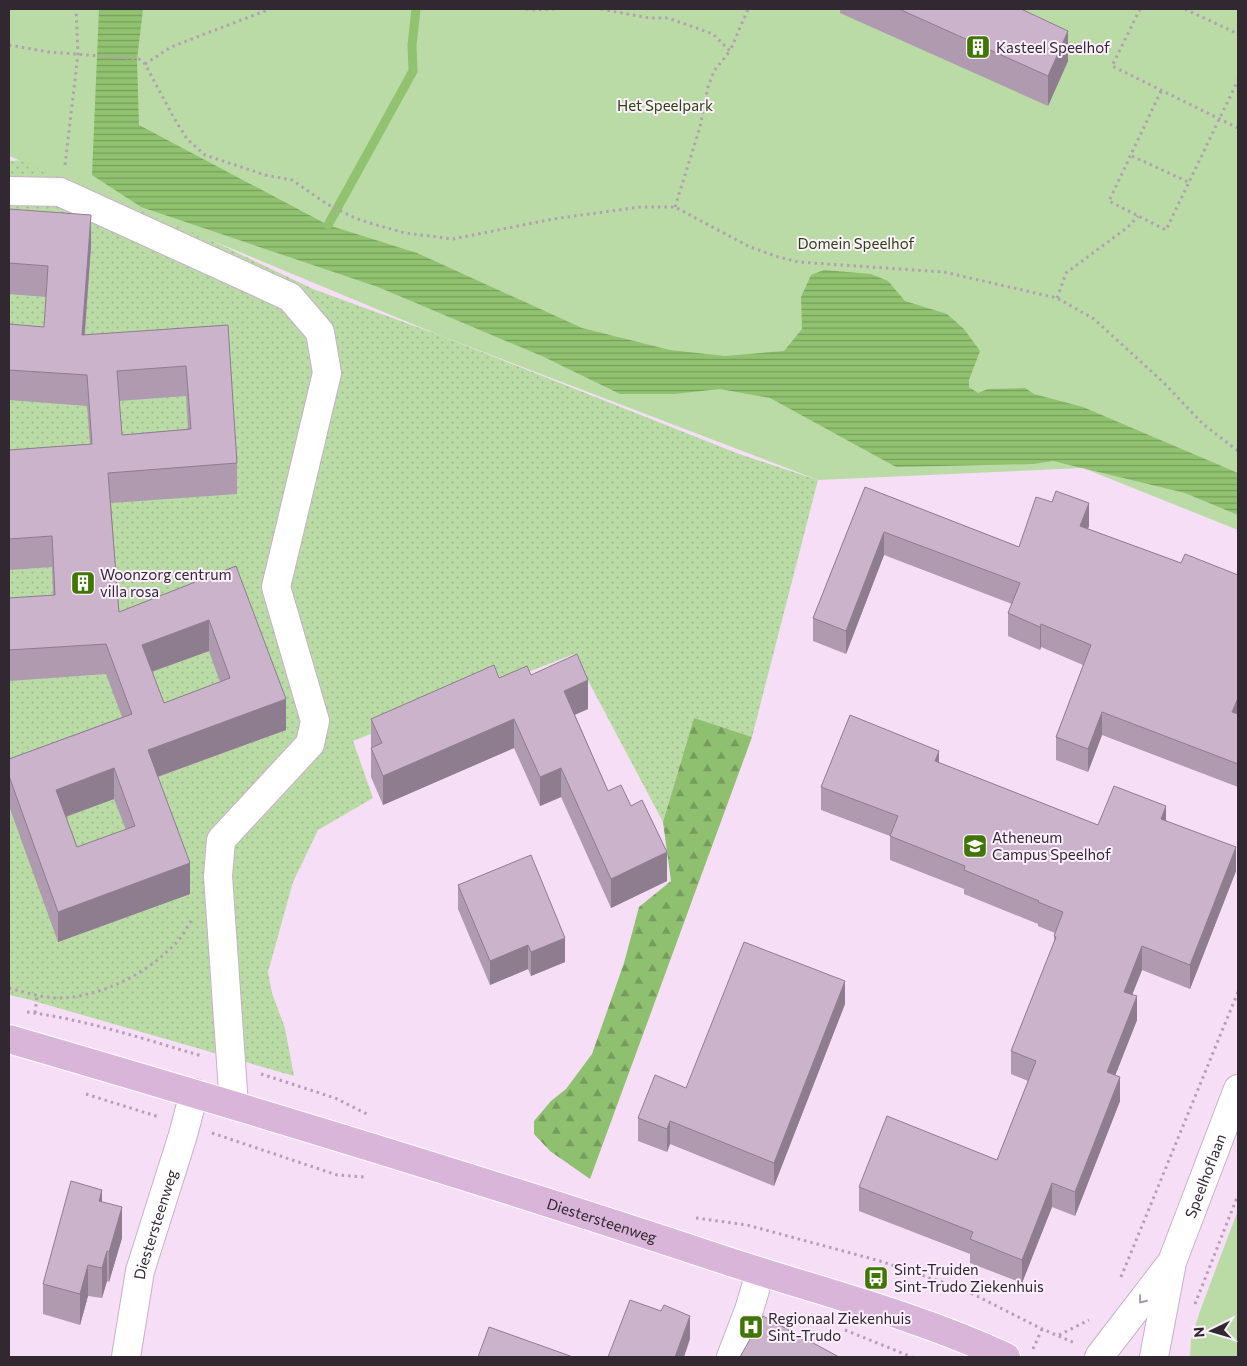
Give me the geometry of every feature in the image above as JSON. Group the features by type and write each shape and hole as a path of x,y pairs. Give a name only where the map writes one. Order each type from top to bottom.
{"main road":[{"name":"Diestersteenweg","path":"9,1039 462,1175 760,1272 868,1305 973,1342 1006,1357"}],"street":[{"path":"9,191 60,192 290,297 320,332 327,373 276,587 315,721 310,744 221,840 218,876 234,1105"},
{"name":"Speelhoflaan","path":"1154,1357 1172,1262 1238,1089"},
{"name":"Diestersteenweg","path":"126,1357 140,1271 183,1135 194,1093"},
{"name":"Speelhoflaan","path":"1099,1357 1172,1262"},
{"path":"731,1357 760,1272"},
{"path":"745,1320 771,1334"}],"path":[{"path":"60,192 68,150 78,54 76,9"},
{"path":"146,64 171,47 270,9"},
{"path":"526,9 556,9"},
{"path":"601,9 649,18 668,18 713,34 730,51"},
{"path":"675,207 700,127 708,87 714,70 730,51 748,9"},
{"path":"1140,9 1112,66 1238,128"},
{"path":"1185,9 1238,34"},
{"path":"9,45 49,52 140,59 146,64 187,139 205,155 266,175 292,180 327,204 355,218 405,233 453,239 563,217 640,207 675,207 748,246 798,262 944,272 1057,298 1094,319 1163,382 1203,424 1238,451"},
{"path":"1161,91 1132,156 1109,201 1166,230 1238,80"},
{"path":"1132,156 1188,182"},
{"path":"1057,298 1066,272 1128,227 1138,216"},
{"path":"9,988 37,996 65,998 94,992 128,980 162,956 179,941 192,919"},
{"path":"1121,1278 1238,992"},
{"path":"35,1013 37,996"},
{"path":"26,1012 53,1015 121,1032 232,1065 335,1098 375,1117"},
{"path":"1195,1305 1238,1195"},
{"path":"691,1217 747,1225 880,1261 963,1289 1059,1336"},
{"path":"1032,1350 1042,1329"}],"green space":[{"name":"Domein Speelhof","path":"9,9 1238,9 1238,530 1083,468 818,480 439,335 9,156"},
{"path":"42,159 313,289 439,335 739,454 818,480 752,737 694,719 663,822 574,654 353,741 373,798 318,830 293,882 268,972 272,993 285,1028 294,1076 9,995 9,161"},
{"path":"694,718 752,737 590,1179 550,1151 534,1134 534,1121 551,1101 566,1089 592,1054 624,963 639,907 671,881 663,822"},
{"path":"1238,1210 1238,1357 1190,1357 1191,1340 1200,1311"}],"shaded area":[{"path":"99,9 143,9 137,60 139,125 328,225 417,253 582,328 670,350 725,356 784,351 802,329 801,297 811,275 824,270 871,274 888,281 905,301 947,314 964,329 980,351 969,380 969,387 978,393 988,389 1025,388 1034,394 1083,407 1238,473 1238,515 1185,493 1053,461 1034,464 896,467 770,398 720,389 674,394 620,394 544,357 378,287 141,207 92,175"}],"building":[{"path":"899,9 1021,9 1068,31 1048,76"},
{"name":"Woonzorg centrum villa rosa","path":"9,209 91,215 82,335 228,325 237,463 108,473 119,612 236,566 286,699 148,750 190,863 58,912 9,776 9,759 132,714 106,644 9,650 9,598 55,595 52,536 9,539 9,450 92,444 87,375 9,370 9,324 44,327 48,266 9,263","holes":["186,366 191,429 122,435 117,371","209,620 230,678 164,703 142,645","114,768 135,826 77,847 56,790"]},
{"path":"865,487 1019,547 1036,497 1052,502 1056,491 1089,503 1080,526 1181,563 1185,554 1238,575 1238,698 1232,712 1238,714 1238,764 1102,712 1088,749 1056,737 1091,645 1041,624 1040,627 1008,613 1020,583 884,532 846,631 813,618"},
{"path":"577,654 588,680 564,691 608,791 621,785 631,806 642,800 667,852 611,879 561,768 540,777 514,719 383,776 371,748 382,743 371,719 494,665 499,678 527,666 531,675"},
{"path":"850,715 939,751 935,761 1098,825 1114,786 1166,806 1161,819 1236,847 1190,965 1142,946 1124,992 1137,996 1107,1072 1120,1077 1075,1192 1052,1183 1022,1260 970,1239 973,1232 859,1187 887,1116 997,1160 1036,1061 1011,1051 1056,937 1054,936 1063,912 964,870 965,866 890,836 898,816 821,787"},
{"path":"531,855 565,938 531,952 528,945 490,961 458,885"},
{"path":"744,942 845,981 774,1163 670,1121 667,1129 638,1118 655,1075 686,1088"},
{"path":"71,1181 102,1190 99,1201 122,1207 109,1252 107,1251 102,1268 88,1265 80,1294 43,1284"},
{"path":"630,1300 661,1311 664,1305 690,1316 675,1357 608,1357"},
{"path":"763,1316 839,1357 740,1357"},
{"path":"489,1327 573,1357 478,1357"}],"waterway":[{"path":"328,225 413,71 412,45 416,9"}],"place":[{"name":"Kasteel Speelhof","path":"978,47"},
{"name":"Woonzorg centrum villa rosa","path":"83,583"},
{"name":"Atheneum Campus Speelhof","path":"975,846"},
{"name":"Sint-Truiden Sint-Trudo Ziekenhuis","path":"876,1278"},
{"name":"Regionaal Ziekenhuis Sint-Trudo","path":"751,1327"}],"park label":[{"name":"Het Speelpark","path":"665,105"}]}
